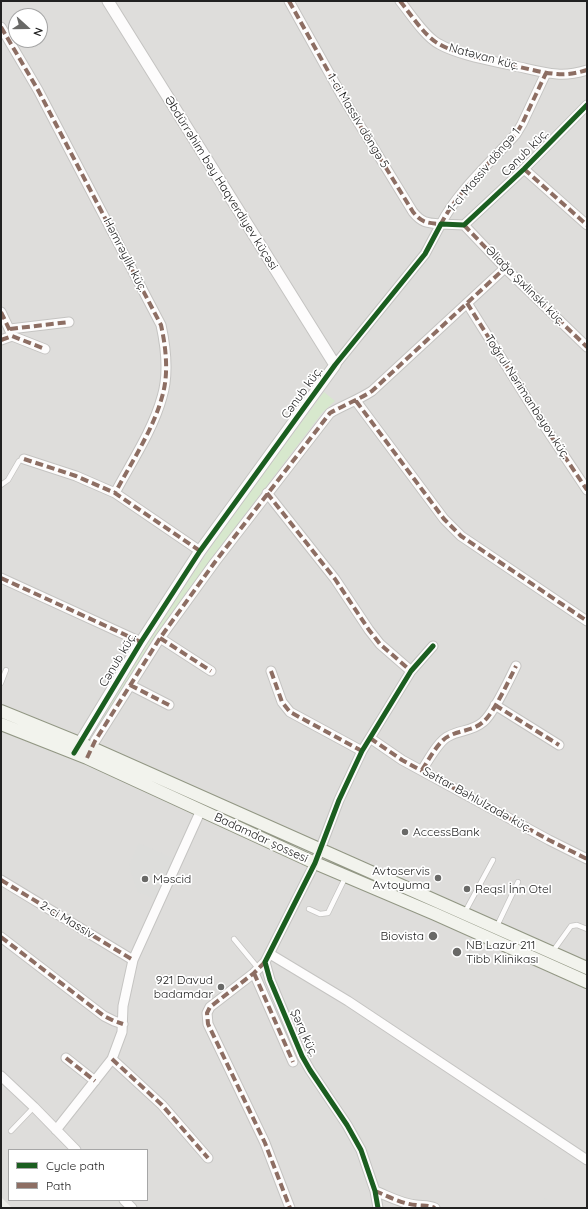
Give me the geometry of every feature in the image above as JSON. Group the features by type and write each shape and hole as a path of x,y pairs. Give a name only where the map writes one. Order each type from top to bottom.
{"main road":[{"name":"Badamdar şossesi","path":"1,711 77,748 320,850 584,967"},
{"name":"Badamdar şossesi","path":"1,724 77,748"},
{"name":"Badamdar şossesi","path":"89,753 201,810 315,863 587,982"},
{"path":"574,976 584,967"}],"street":[{"name":"Əbdürrəhim bəy Haqverdiyev küçəsi","path":"108,1 335,365"},
{"name":"1-ci Massiv döngə 5","path":"289,1 342,96 414,212 419,219 427,223 441,224"},
{"name":"Natəvan küç.","path":"400,1 419,25 438,44 454,50 546,73 576,73 587,70"},
{"name":"Həmrəylik küç.","path":"1,27 42,97 161,325 166,346 166,371 163,396 153,422 115,493"},
{"name":"1-ci Massiv döngə 1","path":"441,224 446,213 456,199 516,134 546,73"},
{"name":"Cənub küç.","path":"464,225 524,169 587,105"},
{"path":"524,169 587,225"},
{"name":"Cənub küç.","path":"77,748 141,642 200,551 335,365 365,326 425,254 441,224"},
{"path":"441,224 464,225"},
{"name":"Əliağa Şıxlinski küç.","path":"464,225 505,268 587,347"},
{"name":"Cənub küç.","path":"89,753 130,684 160,638 215,562 330,413 343,405 356,401 372,392 505,268"},
{"name":"Toğrul Nərimanbəyov küç.","path":"467,303 539,418 587,490"},
{"path":"1,312 11,333 45,349"},
{"path":"1,340 11,333 70,322"},
{"path":"356,401 444,519 461,536 587,621"},
{"path":"24,459 76,476 115,493 200,551"},
{"path":"267,494 335,579 380,644 411,671"},
{"path":"1,578 141,642"},
{"path":"160,638 211,671"},
{"path":"290,1208 265,1143 208,1024 206,1013 210,1006 262,964 315,863 339,800 362,751 411,671 433,646"},
{"path":"422,770 442,740 448,736 472,729 484,722 516,666"},
{"path":"271,671 282,702 290,712 362,751"},
{"path":"130,684 169,705"},
{"path":"495,705 559,745"},
{"name":"Səttar Bəhlulzadə küç.","path":"370,738 402,760 548,840 587,859"},
{"path":"56,1130 112,1059 119,1041 123,1024 123,1006 133,960 201,810"},
{"name":"2-ci Massiv","path":"1,880 133,960"},
{"path":"1,937 104,1016 114,1022 123,1024"},
{"path":"262,964 293,1062"},
{"path":"262,964 348,1001 587,1160"},
{"name":"Şərq küç.","path":"262,964 302,1056 347,1125 361,1150 375,1191 378,1208"},
{"path":"66,1058 95,1081"},
{"path":"112,1059 162,1104 208,1158"},
{"path":"1,1076 75,1149"},
{"path":"375,1191 416,1205 423,1204 435,1208"}],"lane":[{"path":"1,485 8,480 19,461 24,459"},
{"path":"1,683 6,670"},
{"path":"464,914 493,860"},
{"path":"309,909 320,914 328,914 346,876"},
{"path":"496,928 518,882"},
{"path":"552,953 571,926 577,925 587,929"},
{"path":"234,938 262,964"},
{"path":"11,1131 34,1107"}],"shaded area":[{"path":"1,1 587,1 587,1208 12,1208 1,1197"},
{"path":"139,843 175,859 156,899 138,892 129,866"},
{"path":"545,1198 562,1208 537,1208"}],"green space":[{"path":"324,392 335,401 322,413 211,559 142,657 100,726 97,724 136,659 229,520"}],"marked path":[{"path":"289,1 342,96 413,212 419,218 428,223 441,224 456,200 465,189 516,134 546,73"},
{"path":"400,1 428,36 447,48 486,60 546,73 568,74 587,70"},
{"path":"1,27 38,90 161,325 166,361 166,379 162,397 153,422 115,493"},
{"path":"524,169 587,225"},
{"path":"464,225 505,268 587,347"},
{"path":"87,758 95,741 160,638 215,562 330,413 372,391 505,268"},
{"path":"467,303 539,418 587,490"},
{"path":"1,312 11,333"},
{"path":"10,329 69,322"},
{"path":"1,340 12,336 45,349"},
{"path":"356,401 444,519 461,536 587,621"},
{"path":"24,459 76,476 115,493 200,551"},
{"path":"267,493 335,579 380,644 411,671"},
{"path":"1,578 141,642"},
{"path":"160,638 211,671"},
{"path":"422,770 434,751 445,738 475,727 487,718 501,696 516,666"},
{"path":"271,671 282,702 290,712 362,751"},
{"path":"130,685 169,705"},
{"path":"495,705 559,745"},
{"path":"370,738 402,760 587,859"},
{"path":"1,880 133,960"},
{"path":"1,937 104,1016 123,1024"},
{"path":"265,962 254,973 210,1007 207,1013 208,1024 265,1143 290,1208"},
{"path":"254,973 293,1062"},
{"path":"66,1058 95,1081"},
{"path":"112,1059 162,1105 208,1158"},
{"path":"375,1191 395,1200 435,1208"}],"cycle path":[{"path":"74,753 141,642 200,551 335,365 425,254 441,224 464,225 524,169 587,105"},
{"path":"378,1208 375,1191 361,1150 347,1125 302,1056 270,980 265,962 315,863 339,800 362,751 411,671 433,646"}],"place":[{"name":"AccessBank","path":"405,832"},
{"name":"Avtoservis Avtoyuma","path":"438,878"},
{"name":"Məscid","path":"145,879"},
{"name":"Reqsl İnn Otel","path":"467,889"},
{"name":"Biovista","path":"433,936"},
{"name":"NB Lazur 211 Tibb Klinikası","path":"457,952"},
{"name":"921 Davud badamdar","path":"221,987"}]}
